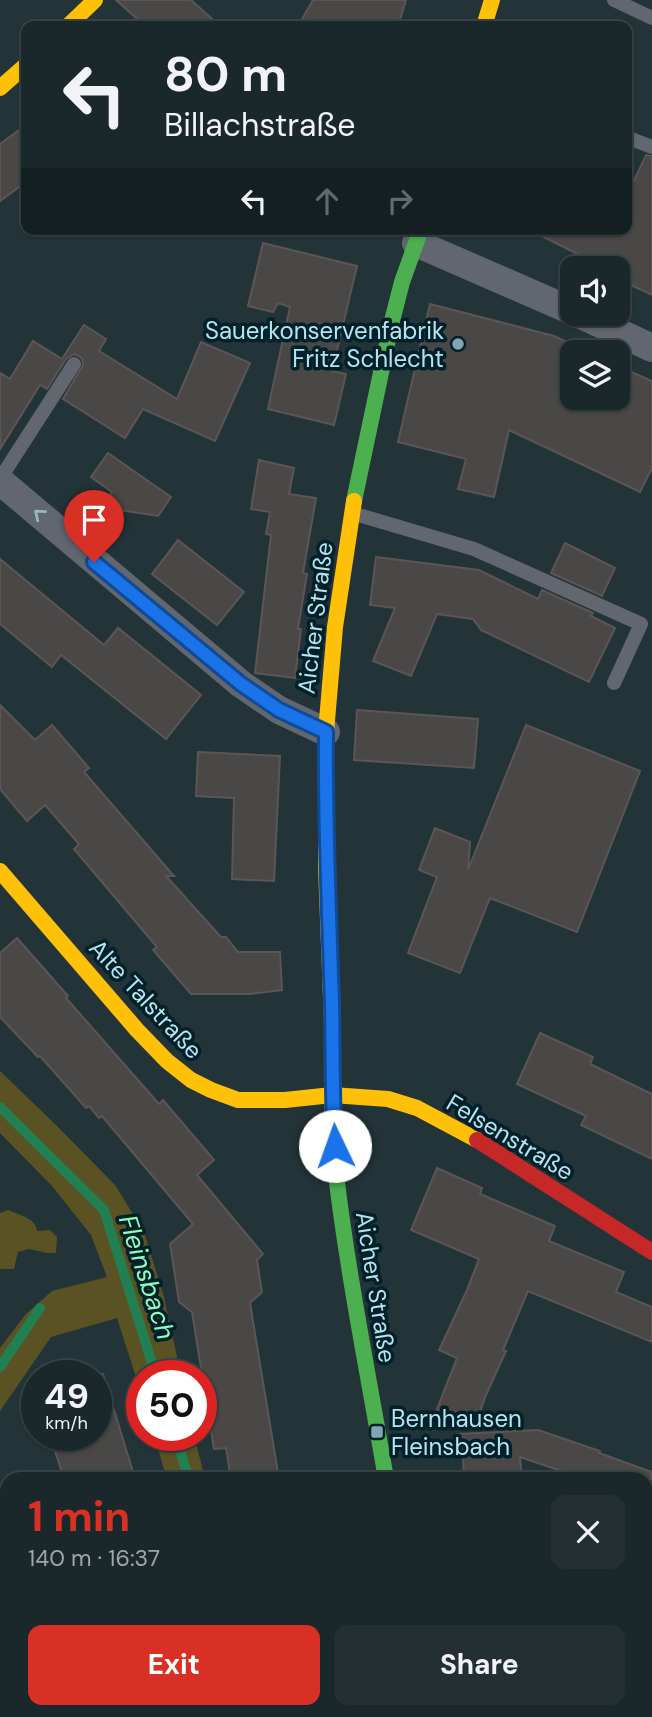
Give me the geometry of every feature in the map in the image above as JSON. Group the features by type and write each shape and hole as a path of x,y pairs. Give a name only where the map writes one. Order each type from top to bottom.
{"main road":[{"path":"73,21 95,0"},
{"path":"486,21 492,0"},
{"path":"0,88 21,69"},
{"name":"Aicher Straße","path":"385,1472 336,1172 325,811 326,732 334,627 351,513 391,325 402,282 419,236"},
{"name":"Alte Talstraße","path":"0,870 136,1030 191,1080 238,1100 285,1100 332,1095"},
{"name":"Felsenstraße","path":"332,1095 388,1099 439,1118 652,1252"}],"street":[{"path":"419,236 560,305"},
{"path":"604,326 652,348"},
{"path":"0,480 241,684 279,710 326,732"}],"lane":[{"path":"614,0 652,19"},
{"path":"632,139 652,147"},
{"path":"0,480 74,364"},
{"path":"351,513 474,549 641,624 614,683"}],"shaded area":[{"path":"0,1071 115,1185 144,1232 164,1297 178,1360 130,1360 117,1318 51,1337 35,1360 21,1360 21,1381 0,1411 0,1348 26,1314 52,1291 107,1277 91,1235 52,1186 0,1133"},
{"path":"8,1210 30,1220 37,1231 50,1230 57,1237 56,1253 29,1249 18,1252 14,1269 0,1269 0,1213"},
{"path":"159,1451 198,1451 203,1472 165,1472"}],"building":[{"path":"116,0 191,0 214,21 139,21"},
{"path":"313,0 406,0 400,21 301,21"},
{"path":"21,129 21,186 0,201 0,144"},
{"path":"646,155 652,156 652,295 630,285 630,256 581,256 540,235 632,235 632,185"},
{"path":"263,243 357,266 332,371 346,374 334,425 268,409 290,307 278,303 273,312 248,306"},
{"path":"430,304 562,340 560,340 560,410 630,410 630,371 652,381 652,468 640,492 509,430 494,497 458,489 466,459 398,442"},
{"path":"84,325 106,339 99,351 177,399 201,342 250,363 215,441 143,409 125,438 63,399 83,365 82,359 74,354 66,359 47,389 40,385 0,449 0,373 10,379 33,341 62,359"},
{"path":"108,453 171,497 158,516 101,507 112,492 91,477"},
{"path":"259,460 294,468 289,494 316,498 303,573 307,574 298,629 301,629 295,678 255,673 271,535 266,534 270,512 251,509"},
{"path":"178,540 244,592 217,625 152,574"},
{"path":"565,543 615,568 602,596 551,573"},
{"path":"376,557 479,570 538,599 542,590 593,613 591,616 615,628 589,682 481,630 473,619 437,614 411,676 373,661 395,608 370,605"},
{"path":"0,559 104,645 118,628 201,695 166,739 61,655 52,667 0,624"},
{"path":"0,705 35,740 52,725 89,768 84,772 174,876 166,876 238,952 280,952 282,990 249,994 191,994 153,950 157,947 74,849 79,844 45,805 27,821 0,789"},
{"path":"357,710 478,719 474,768 354,760"},
{"path":"526,725 640,771 577,932 490,898 460,973 408,953 437,877 419,870 435,828 470,842 468,870"},
{"path":"198,752 280,756 274,881 232,879 234,798 196,796"},
{"path":"17,938 159,1104 163,1100 214,1160 197,1175 263,1254 257,1260 262,1292 250,1303 278,1472 230,1472 226,1448 217,1449 217,1360 200,1360 192,1312 179,1302 170,1244 193,1224 102,1116 99,1118 89,1106 86,1108 40,1056 38,1057 0,1017 0,953"},
{"path":"540,1033 593,1057 590,1064 652,1094 652,1159 581,1125 586,1116 517,1084"},
{"path":"437,1168 482,1188 480,1194 555,1226 549,1241 624,1272 616,1292 652,1307 652,1342 528,1291 474,1428 435,1414 457,1358 439,1350 479,1259 411,1230"},
{"path":"112,1403 133,1472 62,1472 55,1451 112,1451"},
{"path":"538,1430 652,1472 564,1472 520,1457 521,1472 464,1472 462,1438 456,1436"}],"waterway":[{"name":"Fleinsbach","path":"0,1107 104,1210 151,1360"},
{"path":"0,1367 40,1308"},
{"name":"Fleinsbach","path":"180,1451 187,1472"}],"traffic: fast":[{"path":"354,501 391,325 402,282 419,235"},
{"path":"332,1025 336,1174 385,1472"}],"traffic: slow":[{"path":"73,21 95,0"},
{"path":"486,21 492,0"},
{"path":"0,88 21,69"},
{"path":"332,1025 326,867 326,732 335,627 354,501"},
{"path":"0,871 137,1030 167,1061 191,1080 238,1100 285,1100 332,1095 388,1099 417,1108 477,1140"}],"traffic: jam":[{"path":"477,1140 652,1252"}],"place":[{"name":"Sauerkonservenfabrik Fritz Schlecht","path":"458,344"},
{"name":"Bernhausen Fleinsbach","path":"377,1432"}],"route":[{"path":"94,562 241,684 279,710 326,732 327,889 335,1146"}]}
